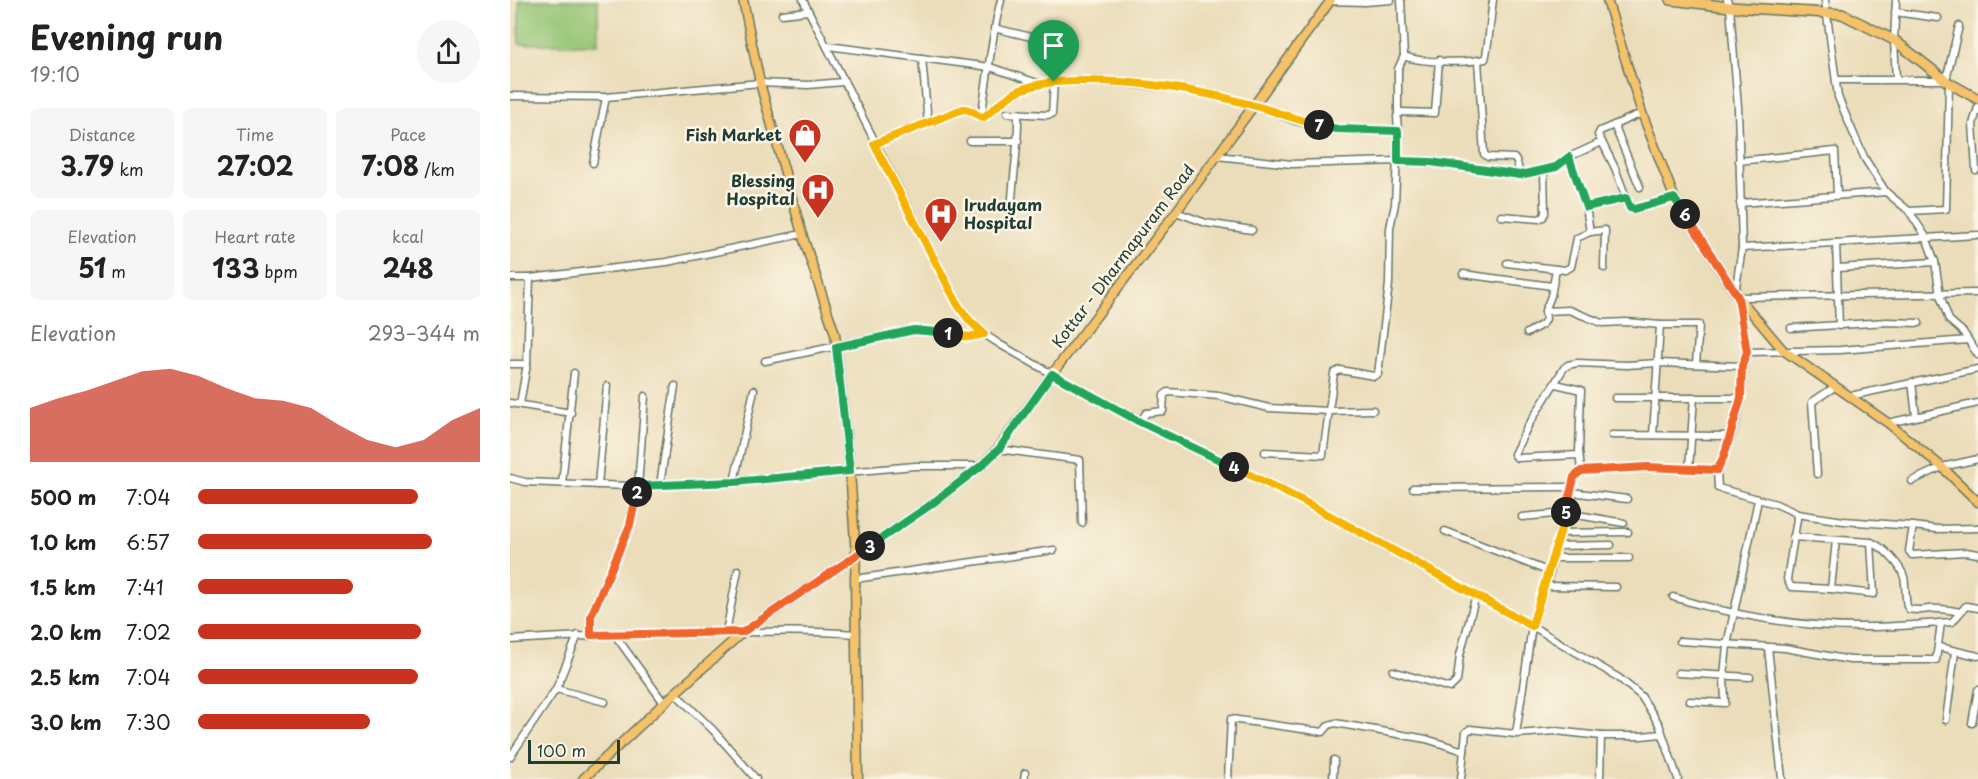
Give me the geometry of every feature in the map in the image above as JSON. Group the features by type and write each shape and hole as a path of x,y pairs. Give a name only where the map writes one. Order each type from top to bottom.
{"highway":[{"path":"1671,0 1842,14 1894,40 1948,82 1978,99"}],"main road":[{"path":"743,0 760,83 802,234 835,334 850,471 856,556 858,779"},
{"path":"1607,0 1642,113 1674,198 1737,295 1783,350 1888,423 1942,466 1978,502"},
{"name":"Kottar - Dharmapuram Road","path":"583,779 663,703 743,632 929,506 981,466 999,449 1052,374 1176,212 1330,1"}],"street":[{"path":"803,0 828,46 874,144 958,305 969,320 984,334 1140,422 1301,500 1532,626 1605,669 1630,687 1648,706 1662,734 1678,779"},
{"path":"981,117 994,28 1001,0"},
{"path":"1330,1 1390,0"},
{"path":"1265,452 1323,455 1335,372 1340,370 1374,376 1378,374 1389,284 1390,228 1395,204 1398,161 1398,69 1404,56 1401,0"},
{"path":"1404,56 1410,59 1439,60 1479,60 1487,56 1493,0"},
{"path":"1825,0 1838,97 1865,159 1886,192 1909,211 1926,237 1935,262 1940,295 1949,320 1968,340 1978,355"},
{"path":"1896,0 1894,40 1896,79"},
{"path":"1729,4 1742,248 1737,295 1747,352 1742,366 1741,398 1724,456 1717,470 1718,488 1776,504 1795,511 1797,514 1844,521 1937,529 1978,528"},
{"path":"782,14 808,10"},
{"path":"1895,12 1938,18"},
{"path":"1909,211 1946,209 1948,82 1959,26"},
{"path":"994,28 1039,39"},
{"path":"828,46 990,67 1040,84"},
{"path":"922,58 928,123"},
{"path":"1398,113 1435,112 1439,60"},
{"path":"1479,60 1484,154 1488,157 1514,158 1520,175"},
{"path":"1836,80 1896,79 1948,82"},
{"path":"874,144 967,109 984,117 1020,89 1054,82 1098,81 1184,89 1254,105 1296,121 1337,129 1398,131"},
{"path":"510,96 606,97 760,83 808,85 843,82"},
{"path":"1007,112 1052,114 1054,82"},
{"path":"593,163 606,97"},
{"path":"1976,170 1973,124 1978,107"},
{"path":"1011,215 1018,141 1018,113"},
{"path":"1642,113 1599,132 1598,136 1630,208 1634,209 1674,198"},
{"path":"1614,125 1640,187"},
{"path":"970,141 1018,141"},
{"path":"1217,156 1292,164 1431,162 1520,175 1556,167 1569,157 1602,141"},
{"path":"1739,161 1835,151 1837,194"},
{"path":"1569,157 1586,207 1590,232"},
{"path":"1501,216 1543,218 1545,213 1544,170"},
{"path":"1740,203 1886,192"},
{"path":"1586,207 1626,198"},
{"path":"1176,212 1206,223 1252,230"},
{"path":"1508,263 1570,269 1576,238 1590,232 1605,230 1604,268"},
{"path":"510,278 530,278 667,262 802,234"},
{"path":"1742,248 1978,235"},
{"path":"1836,243 1839,326"},
{"path":"1838,268 1935,262"},
{"path":"1527,333 1543,324 1546,319 1545,311 1556,269"},
{"path":"1463,274 1552,286"},
{"path":"520,404 527,364 530,278"},
{"path":"1737,295 1978,293"},
{"path":"1545,311 1569,310 1602,323 1628,321 1660,325 1700,325 1696,364"},
{"path":"1791,328 1887,322 1919,323"},
{"path":"1653,435 1660,325"},
{"path":"765,361 914,330 969,337 984,334"},
{"path":"1747,352 1840,350 1968,340"},
{"path":"1579,455 1517,458 1514,456 1528,426 1568,365 1658,363 1742,366"},
{"path":"510,364 527,364"},
{"path":"1850,396 1978,369"},
{"path":"562,483 574,373"},
{"path":"1912,382 1916,416"},
{"path":"1556,384 1581,390 1579,455 1581,471"},
{"path":"598,485 607,386"},
{"path":"660,485 675,386"},
{"path":"1817,474 1812,402 1836,386"},
{"path":"734,482 754,390"},
{"path":"1140,422 1146,412 1163,411 1164,395 1168,392 1220,396 1269,408 1329,411 1373,410"},
{"path":"591,635 591,616 630,525 638,486 645,396"},
{"path":"1689,469 1694,397"},
{"path":"1615,398 1741,398"},
{"path":"510,403 571,413"},
{"path":"1888,423 1978,404"},
{"path":"1612,435 1730,436"},
{"path":"999,449 1080,460 1082,523"},
{"path":"1912,482 1942,466 1978,459"},
{"path":"510,478 525,482 638,486 734,482 915,466 981,466"},
{"path":"1516,734 1532,626 1550,572 1574,477 1581,471 1647,467 1717,470"},
{"path":"1413,488 1571,490 1627,499"},
{"path":"1690,701 1725,703 1726,645 1758,500"},
{"path":"1522,517 1566,513 1624,523"},
{"path":"1797,514 1787,579 1789,585 1794,588 1874,594 1871,542"},
{"path":"1913,526 1910,551 1912,555 1966,552 1978,554"},
{"path":"1445,531 1550,572"},
{"path":"1558,533 1628,532"},
{"path":"1793,537 1871,542 1890,558 1904,576 1907,606 1910,609 1920,612 1929,609 1948,609 1960,612"},
{"path":"1831,589 1836,540"},
{"path":"1555,546 1611,545"},
{"path":"855,579 1054,550"},
{"path":"1553,558 1629,558"},
{"path":"726,632 738,570"},
{"path":"1545,586 1617,587"},
{"path":"1393,671 1450,688 1457,681 1460,655 1476,595"},
{"path":"1673,597 1733,612 1811,625 1869,627 1952,622 1966,606 1978,608"},
{"path":"1680,641 1768,647 1850,660 1936,660 1941,623"},
{"path":"510,640 578,635 726,632 816,631 856,634"},
{"path":"510,757 556,689 578,635"},
{"path":"615,635 663,703"},
{"path":"1768,647 1782,779"},
{"path":"1939,650 1978,656"},
{"path":"1946,720 1955,651"},
{"path":"1678,673 1750,677"},
{"path":"556,689 605,702"},
{"path":"1972,723 1978,690"},
{"path":"675,693 756,779"},
{"path":"1228,779 1231,719 1323,732 1329,725 1335,723 1426,740 1464,751"},
{"path":"1461,779 1467,729 1516,734 1556,731 1601,736 1662,734"},
{"path":"1600,779 1601,736"},
{"path":"1333,779 1334,760"}],"green space":[{"path":"519,0 598,0 598,44 519,44"}],"place":[{"name":"Fish Market","path":"805,164"},
{"name":"Blessing Hospital","path":"818,219"},
{"name":"Irudayam Hospital","path":"941,243"}],"route":[{"path":"1098,81 1184,89 1254,105 1296,121 1337,129 1398,131 1398,161 1431,162 1520,175 1556,167 1569,157 1586,207 1626,198 1630,208 1634,209 1674,198 1738,297 1747,352 1742,366 1741,398 1724,456 1717,470 1647,467 1581,471 1574,477 1550,572 1532,626 1301,500 1140,422 1052,374 999,449 981,466 929,506 743,632 591,635 591,616 630,525 638,486 734,482 850,471 836,347 914,330 944,332 969,337 984,334 969,320 958,305 874,144 963,109 984,117 1020,89 1030,85 1054,82 1098,81"}]}
